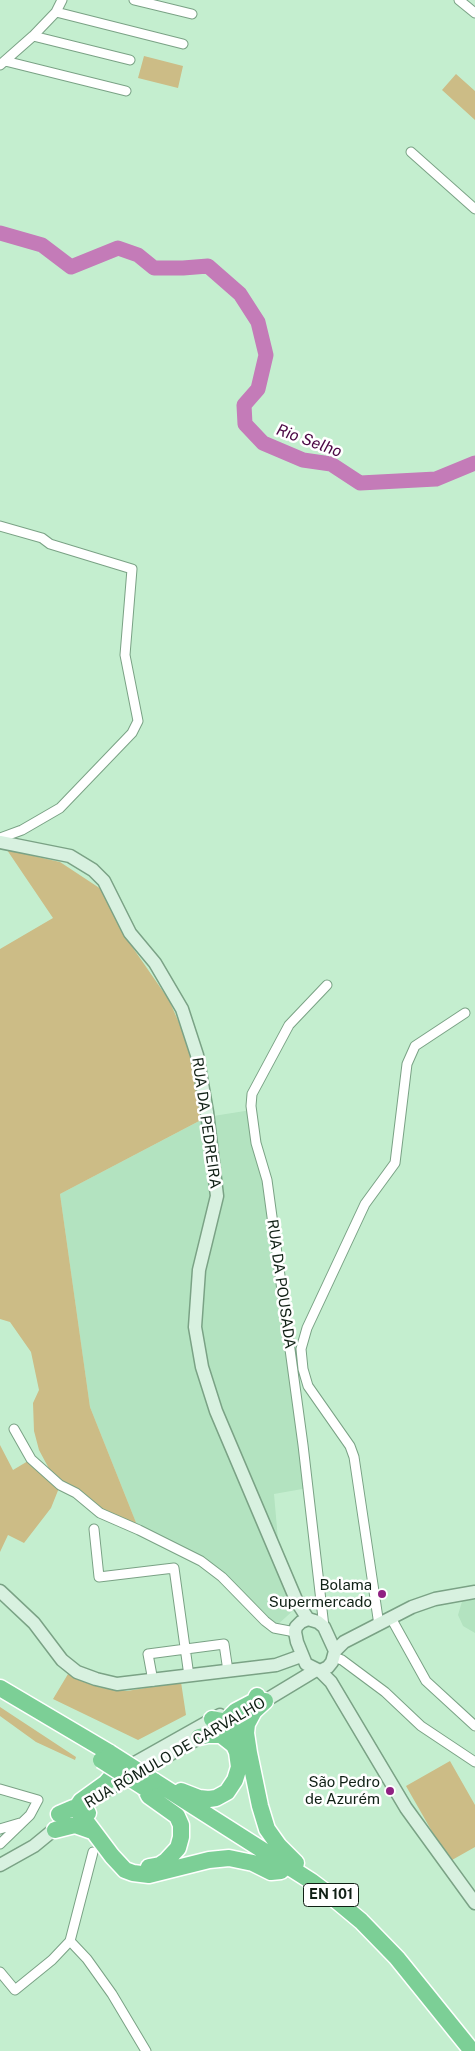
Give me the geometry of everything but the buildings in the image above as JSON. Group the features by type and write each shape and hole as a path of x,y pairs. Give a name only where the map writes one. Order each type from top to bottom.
{"highway":[{"name":"EN 101","path":"0,1688 106,1757 311,1881 331,1896 361,1921 397,1958 472,2051"},
{"name":"EN 101","path":"0,1699 106,1757"},
{"path":"261,1699 220,1720 242,1750 267,1829 286,1853 328,1886 331,1896"},
{"path":"109,1783 106,1783 81,1801 78,1808 80,1816 134,1864 153,1867 166,1862 178,1848 181,1837 181,1825 177,1816 150,1796 150,1784 162,1780 182,1792 199,1798 216,1798 227,1792 238,1773 247,1724 261,1699"},
{"path":"199,1737 221,1735 242,1750"},
{"path":"109,1783 96,1808 96,1829 119,1864 133,1873 141,1875 158,1874 210,1860 229,1858 254,1863 271,1872 281,1871"},
{"name":"EN 101","path":"150,1784 326,1902 375,1946 461,2051"},
{"path":"78,1808 67,1809 57,1822 96,1829"}],"street":[{"path":"2,63 33,36 56,12 62,0"},
{"path":"134,0 192,14"},
{"path":"459,0 475,13"},
{"path":"56,12 183,44"},
{"path":"33,36 130,60"},
{"path":"2,63 126,91"},
{"path":"411,152 475,209"},
{"path":"0,526 42,538 50,544 132,569 125,655 138,721 132,733 60,808 2,842"},
{"name":"RUA DA PEDREIRA","path":"2,842 70,856 93,870 104,881 130,933 155,962 182,1009 197,1055 207,1112 217,1196 199,1270 195,1327 202,1367 216,1411 297,1602 311,1626"},
{"name":"RUA DA POUSADA","path":"311,1626 323,1607 302,1435 266,1180 256,1143 251,1106 252,1094 289,1024 327,985"},
{"path":"378,1625 354,1457 350,1446 308,1386 303,1369 301,1349 307,1328 365,1204 395,1163 407,1064 415,1046 465,1013"},
{"path":"14,1429 31,1459 60,1485 76,1493 100,1513 201,1561 222,1577 265,1622 274,1628 311,1626"},
{"path":"94,1528 99,1577 174,1568 189,1676"},
{"path":"0,1591 34,1623 62,1660 77,1672 117,1684 276,1665 342,1660 385,1692 421,1726 475,1762"},
{"path":"323,1660 378,1625 412,1607 435,1599 475,1592"},
{"path":"391,1618 426,1680 449,1704 475,1726"},
{"path":"311,1626 331,1682 406,1808 475,1903"},
{"path":"311,1626 323,1660"},
{"path":"153,1681 148,1654 185,1649 224,1644 228,1671"},
{"name":"RUA RÓMULO DE CARVALHO","path":"261,1699 323,1660"},
{"name":"RUA RÓMULO DE CARVALHO","path":"0,1865 34,1846 81,1794 109,1783 199,1737 220,1720"},
{"name":"RUA RÓMULO DE CARVALHO","path":"109,1783 220,1720"},
{"path":"0,1789 38,1800 30,1815 0,1844"},
{"path":"0,1829 23,1822"},
{"path":"0,1972 15,1990 52,1960 70,1941 93,1852"},
{"path":"70,1941 87,1959 146,2051"}],"shaded area":[{"path":"144,56 183,66 178,88 138,78"},
{"path":"456,74 475,91 475,120 442,90"},
{"path":"7,850 60,862 101,889 133,948 169,1000 187,1041 203,1119 60,1194 90,1407 139,1530 110,1516 54,1478 39,1450 34,1431 33,1403 39,1390 31,1352 10,1322 0,1319 0,949 53,918"},
{"path":"251,1110 308,1488 274,1494 280,1562 298,1606 274,1628 222,1577 139,1530 90,1407 60,1194 207,1117"},
{"path":"0,1445 13,1470 28,1461 59,1488 51,1508 24,1543 8,1535 0,1552"},
{"path":"475,1597 475,1633 463,1626 458,1615 463,1598"},
{"path":"68,1674 81,1681 102,1688 127,1691 181,1682 186,1715 138,1740 53,1699"},
{"path":"0,1707 76,1757 75,1760 36,1742 0,1716"},
{"path":"450,1761 475,1805 475,1847 452,1860 438,1842 406,1786"}],"waterway":[{"name":"Rio Selho","path":"0,233 42,245 71,267 118,248 138,255 154,268 208,266 240,294 258,322 266,355 258,389 244,405 245,424 263,443 303,460 331,464 360,483 436,479 475,463"}],"place":[{"name":"Bolama Supermercado","path":"382,1594"},
{"name":"São Pedro de Azurém","path":"390,1791"}]}
